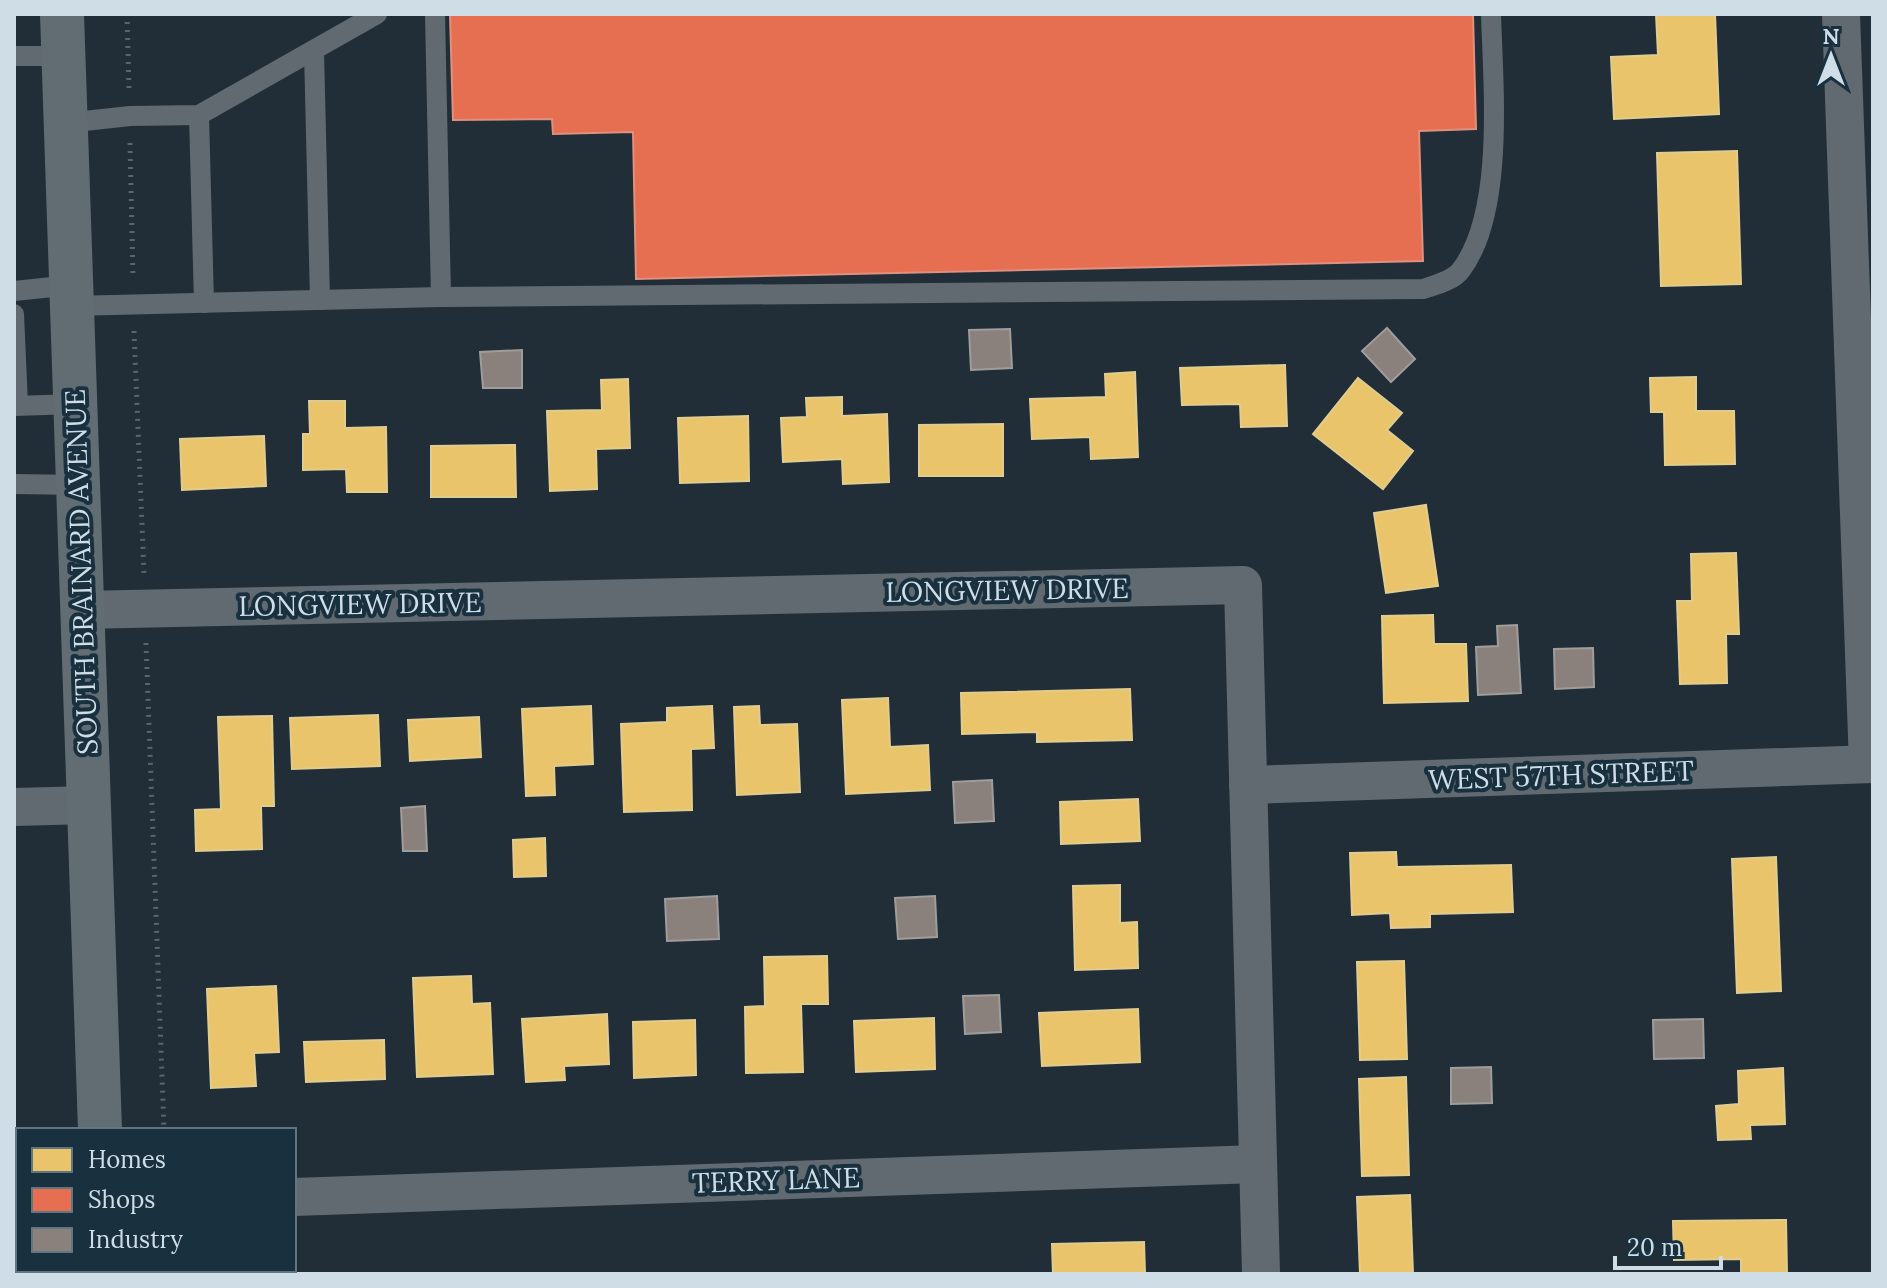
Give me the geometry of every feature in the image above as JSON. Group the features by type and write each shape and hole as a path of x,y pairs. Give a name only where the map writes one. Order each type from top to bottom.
{"street":[{"path":"1841,14 1871,764"},
{"name":"SOUTH BRAINARD AVENUE","path":"63,35 100,1128"},
{"name":"LONGVIEW DRIVE","path":"83,610 1243,585 1261,1274"},
{"name":"WEST 57TH STREET","path":"1248,785 1871,764"},
{"path":"14,807 89,805"},
{"name":"TERRY LANE","path":"296,1197 1257,1164"}],"lane":[{"path":"66,123 130,116 199,115 377,14"},
{"path":"435,14 441,297"},
{"path":"14,291 204,303 441,297 1423,289 1460,272 1478,236 1489,190 1494,136 1491,14"},
{"path":"14,56 63,35"},
{"path":"314,51 320,300"},
{"path":"199,115 204,303"},
{"path":"14,314 16,406 76,404"},
{"path":"14,484 78,485"}],"building: Homes":[{"path":"1656,14 1715,14 1719,114 1614,119 1611,57 1658,55"},
{"path":"1737,151 1741,284 1661,286 1657,153"},
{"path":"1285,365 1287,426 1241,427 1240,404 1182,405 1180,368"},
{"path":"1135,372 1138,457 1091,459 1090,437 1032,439 1030,399 1106,397 1105,374"},
{"path":"1696,377 1696,411 1734,411 1735,464 1665,465 1664,412 1651,412 1650,378"},
{"path":"1358,378 1402,413 1387,430 1413,451 1383,489 1313,434"},
{"path":"628,379 630,448 596,449 597,489 550,491 547,411 602,410 601,380"},
{"path":"842,397 842,416 887,414 889,482 843,484 842,459 783,462 781,418 807,417 806,398"},
{"path":"309,401 345,401 345,428 386,427 387,492 347,492 346,469 303,470 303,434 310,434"},
{"path":"748,416 749,481 680,483 678,418"},
{"path":"1003,424 1003,476 919,476 919,425"},
{"path":"264,436 266,486 182,490 180,439"},
{"path":"515,445 516,497 431,497 431,446"},
{"path":"1426,505 1438,586 1386,593 1374,513"},
{"path":"1736,553 1739,634 1726,634 1727,683 1680,684 1677,601 1692,601 1691,554"},
{"path":"1433,615 1434,644 1466,644 1468,701 1384,703 1382,616"},
{"path":"1130,689 1132,740 1037,742 1037,732 962,734 961,693"},
{"path":"888,698 890,747 928,745 930,790 846,794 842,700"},
{"path":"591,706 593,764 554,766 555,795 526,796 522,709"},
{"path":"712,706 714,748 691,749 692,810 624,812 621,724 667,722 667,708"},
{"path":"759,706 760,725 797,724 800,792 737,795 734,707"},
{"path":"378,715 380,766 292,769 290,718"},
{"path":"272,716 274,806 261,806 262,849 196,851 195,810 221,809 218,717"},
{"path":"479,717 481,757 410,761 408,720"},
{"path":"1138,799 1140,841 1061,844 1060,802"},
{"path":"545,838 546,876 514,877 513,840"},
{"path":"1396,852 1397,867 1511,865 1513,912 1430,914 1430,927 1391,928 1390,913 1352,915 1350,853"},
{"path":"1776,857 1781,991 1737,993 1732,859"},
{"path":"1120,885 1120,923 1137,922 1138,968 1075,970 1073,886"},
{"path":"827,956 828,1004 801,1004 803,1072 746,1073 745,1007 765,1006 764,957"},
{"path":"1404,961 1407,1059 1360,1060 1357,962"},
{"path":"471,976 472,1004 490,1003 493,1074 417,1077 413,978"},
{"path":"276,986 279,1052 254,1053 256,1086 211,1088 207,989"},
{"path":"1138,1009 1140,1062 1042,1066 1039,1013"},
{"path":"607,1014 609,1064 564,1066 565,1080 526,1082 522,1019"},
{"path":"934,1018 935,1069 856,1072 854,1021"},
{"path":"695,1020 696,1075 634,1078 633,1022"},
{"path":"384,1040 385,1079 306,1082 304,1042"},
{"path":"1783,1068 1785,1124 1750,1125 1751,1139 1718,1140 1716,1106 1739,1104 1738,1071"},
{"path":"1406,1077 1409,1175 1362,1176 1359,1079"},
{"path":"1410,1195 1413,1274 1360,1274 1357,1197"},
{"path":"1786,1220 1787,1274 1741,1274 1741,1259 1674,1260 1673,1221"},
{"path":"1144,1242 1145,1274 1053,1274 1052,1244"}],"building: Shops":[{"path":"450,14 1473,14 1476,129 1419,131 1423,261 636,279 633,132 553,134 552,119 453,120"}],"building: Industry":[{"path":"1387,328 1415,359 1391,382 1362,351"},
{"path":"1010,329 1012,368 971,370 969,330"},
{"path":"522,350 522,388 483,388 480,352"},
{"path":"1517,625 1521,693 1478,695 1476,647 1498,646 1497,626"},
{"path":"1593,648 1594,687 1555,689 1554,649"},
{"path":"992,780 994,821 955,823 953,782"},
{"path":"425,806 427,851 403,851 401,808"},
{"path":"717,896 719,939 667,941 665,899"},
{"path":"935,896 937,937 898,939 895,898"},
{"path":"999,995 1001,1032 965,1034 963,996"},
{"path":"1703,1019 1704,1058 1654,1059 1653,1020"},
{"path":"1491,1067 1492,1103 1451,1104 1451,1068"}]}
